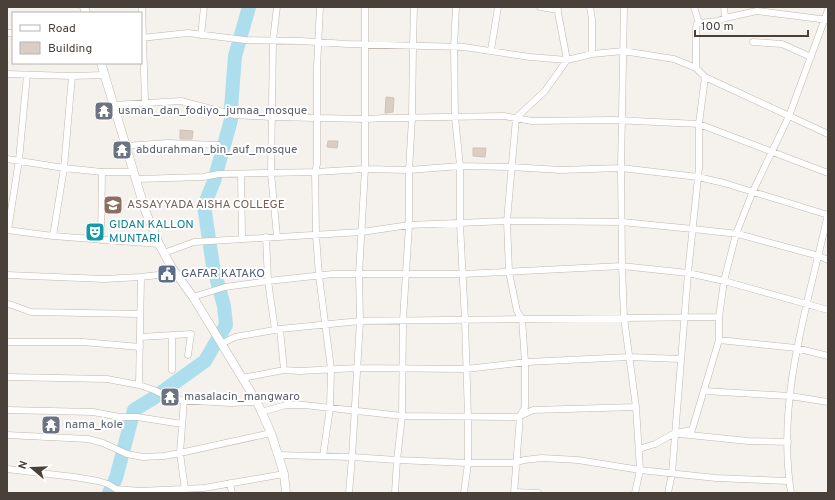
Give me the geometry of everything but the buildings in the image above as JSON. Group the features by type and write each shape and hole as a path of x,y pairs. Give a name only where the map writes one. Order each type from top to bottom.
{"street":[{"path":"200,35 204,7"},
{"path":"277,7 273,40 271,117 271,173 277,237"},
{"path":"320,7 316,118 317,164 315,172 316,235 319,276 331,369 330,408 323,456"},
{"path":"349,493 360,321 359,274 362,232 365,119 365,7"},
{"path":"395,493 402,416 403,320 409,225 409,170 412,118 414,7"},
{"path":"456,7 454,47 455,117 460,166 460,224 468,417 468,463 464,493"},
{"path":"491,50 498,7"},
{"path":"538,493 514,492 520,416 525,407 525,362 522,319 517,311 509,272 507,221 516,118 545,91 567,60 557,9 540,7"},
{"path":"590,7 592,19 592,54"},
{"path":"624,7 621,168 622,266 624,318 636,407 639,449 640,470 635,493"},
{"path":"694,7 699,23 697,24 696,28 696,68"},
{"path":"724,7 725,18"},
{"path":"699,23 718,21 747,10 827,20"},
{"path":"639,449 655,444 675,433 692,430 719,340 719,317 724,281 736,234 752,191 789,116 811,57 827,20 828,10"},
{"path":"142,38 188,33 245,40 454,47 491,50 530,57 567,60 592,54 623,50 674,59 696,68 705,76 828,134"},
{"path":"753,42 782,44 811,57"},
{"path":"142,54 145,102"},
{"path":"100,64 136,176 145,210 159,244 172,268 193,297 219,342 257,402 271,433 284,474 286,493"},
{"path":"7,74 72,76 104,75"},
{"path":"26,75 19,160 7,230 53,236 159,244"},
{"path":"53,236 64,168 72,76"},
{"path":"668,493 672,473 680,359 698,177 699,124 705,76"},
{"path":"113,105 145,102 180,102 234,114 271,117 365,119 504,116 532,121 622,120 699,124 828,173"},
{"path":"126,146 167,143 218,146"},
{"path":"7,159 64,168 136,176 203,178 219,174 315,172 364,169 409,170 460,166 511,166 561,170 621,168 698,177 752,191 828,215 796,348 788,415 791,493"},
{"path":"101,240 102,172"},
{"path":"241,174 242,238"},
{"path":"164,253 194,242 362,232 409,225 507,221 622,222 736,234 819,256 828,260"},
{"path":"266,237 268,280 284,370"},
{"path":"193,297 218,288 268,280 319,276 359,274 463,274 622,266 688,273 724,281 828,310"},
{"path":"7,275 104,279 158,275 172,268"},
{"path":"139,385 141,277"},
{"path":"7,304 31,312 140,314"},
{"path":"219,342 235,336 360,321 719,317"},
{"path":"140,337 191,334 188,355"},
{"path":"172,335 172,370"},
{"path":"719,340 796,348 828,356"},
{"path":"7,342 83,342 140,347"},
{"path":"242,378 284,370 299,371 358,368 466,369 525,362 629,357 680,359"},
{"path":"7,377 106,379 139,385 154,390 168,398 231,403 257,402"},
{"path":"704,391 790,396 828,402"},
{"path":"184,400 180,453 185,490"},
{"path":"261,412 286,405 304,405 402,416 468,417 520,416 533,410 636,407"},
{"path":"7,410 93,412 182,424"},
{"path":"7,435 88,439 103,443 127,454 164,456 271,433"},
{"path":"675,433 748,441 788,442"},
{"path":"278,455 468,463 516,463 524,460 542,458 606,464 640,470 716,478 790,481"},
{"path":"7,469 74,477 108,484 116,489 140,491 185,490 284,474"},
{"path":"230,483 232,493"}],"waterway":[{"path":"231,108 235,56 249,7"},
{"path":"109,493 116,478 134,410 205,361 226,325 224,306 213,266 204,206 214,181 231,120"}],"place":[{"name":"usman_dan_fodiyo_jumaa_mosque","path":"104,111"},
{"name":"abdurahman_bin_auf_mosque","path":"122,150"},
{"name":"ASSAYYADA AISHA COLLEGE","path":"113,205"},
{"name":"GIDAN KALLON MUNTARI","path":"95,232"},
{"name":"GAFAR KATAKO","path":"167,274"},
{"name":"masalacin_mangwaro","path":"170,397"},
{"name":"nama_kole","path":"51,425"}]}
